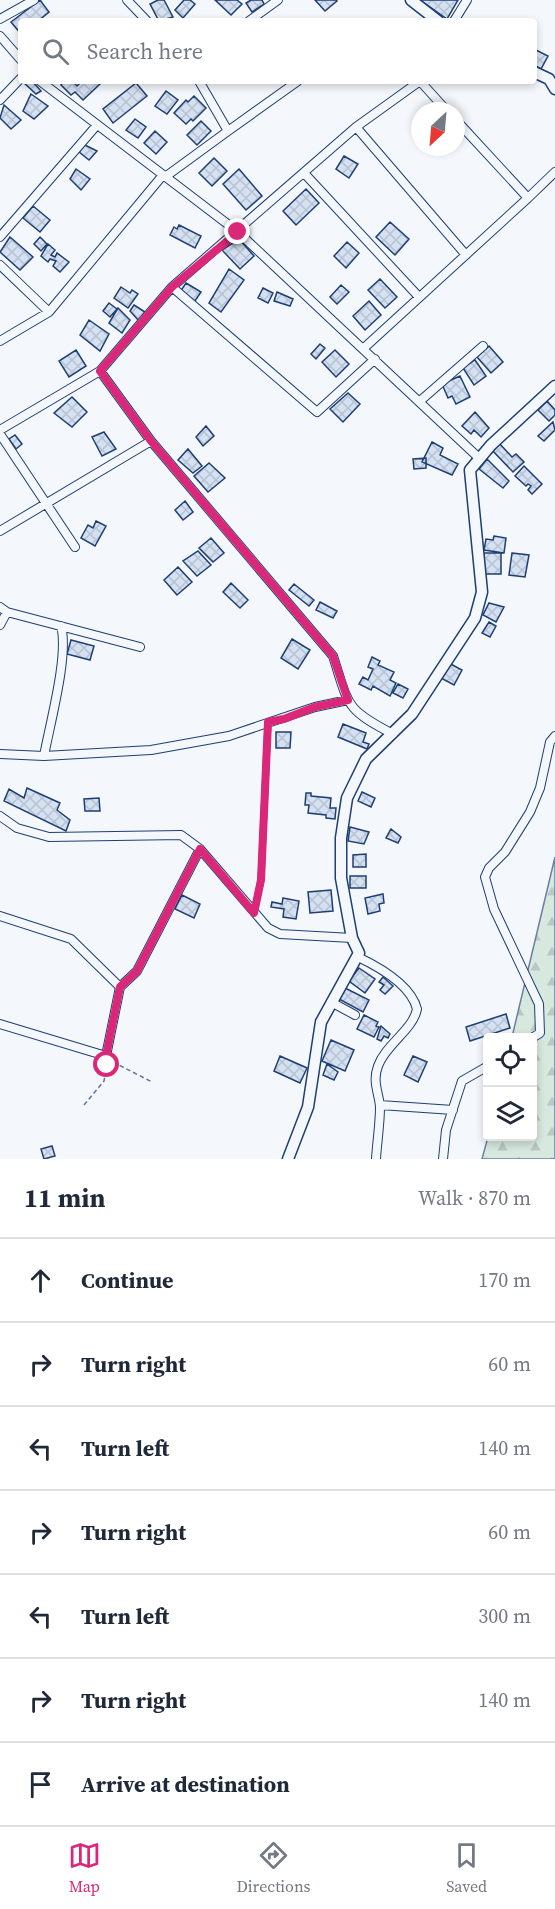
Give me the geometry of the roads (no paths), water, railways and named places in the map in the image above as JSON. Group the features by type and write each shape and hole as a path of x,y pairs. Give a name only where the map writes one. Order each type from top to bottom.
{"street":[{"path":"0,19 34,0"},
{"path":"127,0 144,18"},
{"path":"253,18 278,0"},
{"path":"411,0 434,18"},
{"path":"456,18 467,0"},
{"path":"0,36 18,57"},
{"path":"537,73 549,79 554,86"},
{"path":"0,99 18,81"},
{"path":"44,84 238,232 479,458"},
{"path":"200,84 228,131"},
{"path":"0,341 49,312 164,176 294,84"},
{"path":"75,547 0,432 100,371 172,287 238,232 356,127 416,84"},
{"path":"423,84 439,102"},
{"path":"0,237 97,125"},
{"path":"356,127 466,255"},
{"path":"465,130 528,198"},
{"path":"364,348 555,172"},
{"path":"304,173 419,297"},
{"path":"0,265 49,312"},
{"path":"172,287 317,412 375,359"},
{"path":"420,401 483,346"},
{"path":"100,371 151,441 333,656 348,700 355,712 393,734"},
{"path":"288,1159 308,1107 321,1022 359,953 352,938 341,878 341,837 346,798 366,759 404,725 475,618 482,592 469,479 470,470 479,458 555,386"},
{"path":"0,531 151,441"},
{"path":"0,625 4,609 140,646"},
{"path":"45,756 64,634 62,626"},
{"path":"0,754 45,756 151,750 229,736 315,707 348,700"},
{"path":"537,1035 540,1033 539,1004 494,909 485,877 489,868 504,852 530,812 543,779 550,742 555,736"},
{"path":"0,816 17,828 49,837 181,835 200,849 268,928 280,934 352,938"},
{"path":"0,1024 106,1056 120,987 137,971 200,849"},
{"path":"0,916 71,939 120,987"},
{"path":"358,957 378,967 402,987 417,1009 413,1020 392,1043 377,1068 375,1087 380,1105 376,1159"},
{"path":"331,1002 355,1015"},
{"path":"442,1159 446,1130 462,1081 483,1069"},
{"path":"380,1105 453,1110"}],"lane":[{"path":"254,913 261,880 268,722"}]}
